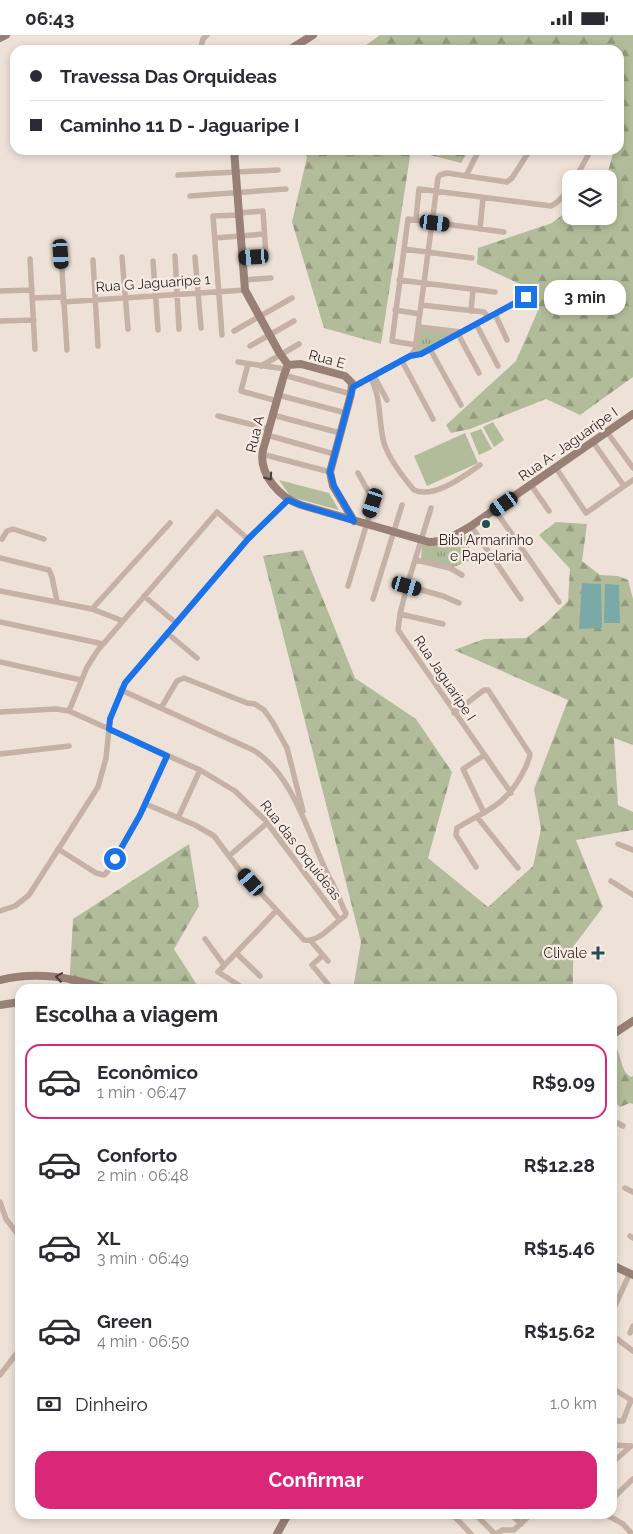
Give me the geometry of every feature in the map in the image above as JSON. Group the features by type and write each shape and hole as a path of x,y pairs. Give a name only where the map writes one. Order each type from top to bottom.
{"main road":[{"path":"0,38 6,35"},
{"path":"297,45 313,35"},
{"path":"234,155 245,290 280,354 286,370"},
{"name":"Rua E","path":"286,370 301,364 345,376 351,380 352,390"},
{"name":"Rua A","path":"286,370 261,461 265,472 288,500"},
{"path":"352,390 330,472 334,486 354,521"},
{"name":"Rua A- Jaguaripe I","path":"354,521 429,542 442,541 455,536 471,526 633,414"},
{"path":"288,500 354,521"},
{"path":"0,980 19,975 41,975 91,984"},
{"path":"0,1005 15,1003"},
{"path":"617,1032 631,1023"},
{"path":"617,1267 632,1274"},
{"path":"277,1534 285,1519"}],"street":[{"path":"466,176 476,155"},
{"path":"410,356 416,345 419,327 438,177 446,173 504,182 512,178 527,155"},
{"path":"579,170 588,155"},
{"path":"178,175 278,170"},
{"path":"190,196 286,189"},
{"path":"416,219 419,189 551,206 562,197"},
{"path":"480,229 484,198"},
{"path":"222,335 214,216 263,211 266,255 242,257"},
{"path":"416,345 392,341 408,219 504,232"},
{"path":"215,238 264,234"},
{"path":"404,249 472,259"},
{"path":"61,254 67,349"},
{"path":"174,256 179,329"},
{"path":"122,257 128,329"},
{"path":"195,257 201,328"},
{"path":"30,259 35,349"},
{"path":"92,261 98,346"},
{"path":"153,261 158,330"},
{"path":"244,280 271,278"},
{"path":"399,280 495,292"},
{"path":"471,311 473,289"},
{"path":"0,291 32,290"},
{"name":"Rua G Jaguaripe 1","path":"32,298 95,300 245,290"},
{"path":"238,362 286,370 352,390 410,356 421,354 526,297"},
{"path":"234,331 292,298"},
{"path":"421,305 485,313 488,317"},
{"path":"396,310 420,314"},
{"path":"495,314 507,340"},
{"path":"0,321 34,320"},
{"path":"250,346 294,321"},
{"path":"476,324 498,366"},
{"path":"419,327 459,333"},
{"path":"459,333 479,373"},
{"path":"261,366 299,344"},
{"path":"430,349 462,405"},
{"path":"402,361 433,419"},
{"path":"248,364 241,391 346,413"},
{"path":"372,377 387,400"},
{"path":"372,377 378,395 384,444 405,479 414,489 428,492 461,479 480,465"},
{"path":"273,415 340,433"},
{"path":"218,416 334,454"},
{"path":"607,432 633,469"},
{"path":"593,442 624,486"},
{"path":"262,454 330,472"},
{"path":"556,467 586,513 633,480"},
{"path":"348,586 373,500 358,473"},
{"path":"531,485 549,511"},
{"path":"0,911 16,906 29,895 98,787 104,770 110,719 125,683 248,539 288,500"},
{"path":"373,599 402,505"},
{"name":"Rua Jaguaripe I","path":"431,508 407,586 398,630 510,793"},
{"path":"495,510 559,602"},
{"path":"0,712 56,709 69,711 92,658 217,512 248,539"},
{"path":"92,609 170,523"},
{"path":"471,526 521,599"},
{"path":"1,541 10,529 44,539"},
{"path":"0,558 49,570 56,601"},
{"path":"416,560 450,568 462,575"},
{"path":"407,586 443,596 459,603"},
{"path":"0,591 92,609 123,621"},
{"path":"144,595 176,623"},
{"path":"400,614 443,624"},
{"path":"0,622 103,644"},
{"path":"167,633 197,658"},
{"path":"0,662 81,680"},
{"path":"161,708 177,681 184,678 259,706 272,721 287,748 306,822"},
{"path":"121,690 259,754 272,766 306,822 345,912 345,916 339,919 327,931 310,940 304,940 276,911 214,836 195,825 146,804"},
{"path":"454,713 484,690 488,690 519,740 530,754 523,773 510,793 484,813 459,826 456,831 476,867"},
{"name":"Rua das Orquideas","path":"69,711 200,771 235,791 267,823 339,919"},
{"path":"0,753 70,746"},
{"path":"483,755 464,766 463,769 484,813"},
{"path":"58,849 96,873 104,875 146,804 167,756"},
{"path":"178,818 200,771"},
{"path":"477,817 518,868"},
{"path":"229,856 267,823"},
{"path":"618,844 633,850"},
{"path":"611,881 633,895"},
{"path":"237,984 218,972 276,911"},
{"path":"205,939 224,965"},
{"path":"310,940 328,961"},
{"path":"236,953 260,976"},
{"path":"322,955 312,965 327,984"},
{"path":"617,1124 623,1127"},
{"path":"625,1188 633,1192"},
{"path":"0,1202 6,1219 15,1231"},
{"path":"617,1302 632,1274"},
{"path":"630,1333 633,1326"},
{"path":"617,1339 633,1351"},
{"path":"0,1375 15,1356"},
{"path":"617,1391 632,1401 623,1421 617,1420"},
{"path":"617,1445 632,1446"},
{"path":"617,1459 632,1446"},
{"path":"617,1494 633,1479"},
{"path":"457,1519 471,1534"},
{"path":"480,1519 496,1534 502,1530 514,1530 526,1519"},
{"path":"516,1519 521,1524"},
{"path":"615,1519 632,1534"}],"green space":[{"path":"380,35 633,35 633,377 580,415 546,399 470,429 451,433 446,425 516,361 539,308 539,293 477,264 478,248 552,223 562,215 562,225 617,225 617,170 608,170 613,155 624,155 624,45 366,45"},
{"path":"306,155 410,155 381,344 324,328 292,222 307,157"},
{"path":"430,155 466,155 461,163"},
{"path":"419,325 456,334 414,354"},
{"path":"493,422 504,440 494,447 483,427"},
{"path":"481,429 492,449 479,455 470,433"},
{"path":"465,433 478,463 427,486 414,456"},
{"path":"279,480 329,493 339,510 291,497"},
{"path":"556,522 587,524 582,561 600,575 618,576 628,580 633,599 633,745 614,738 618,805 633,812 633,830 576,840 603,907 573,947 573,984 354,984 361,942 263,556 303,550 355,678 416,719 452,772 428,858 488,907 533,866 541,829 534,789 568,700 454,650 484,639 526,638 546,623 568,601 570,569 539,535"},
{"path":"464,532 473,559 454,567 421,559 422,543"},
{"path":"189,844 199,906 174,949 196,984 69,984 73,919"},
{"path":"617,1049 627,1074 631,1077 633,1076 633,1104 630,1103 620,1107 617,1104"}],"water":[{"path":"582,583 601,584 602,628 579,629"},
{"path":"605,584 619,585 620,623 604,623"}],"place":[{"name":"Bibi Armarinho e Papelaria","path":"486,524"},
{"name":"Clivale","path":"598,953"}],"route":[{"path":"115,859 146,804 167,756 109,729 110,719 125,683 248,539 288,500 354,521 331,480 330,472 353,387 410,356 421,354 526,297"}]}
